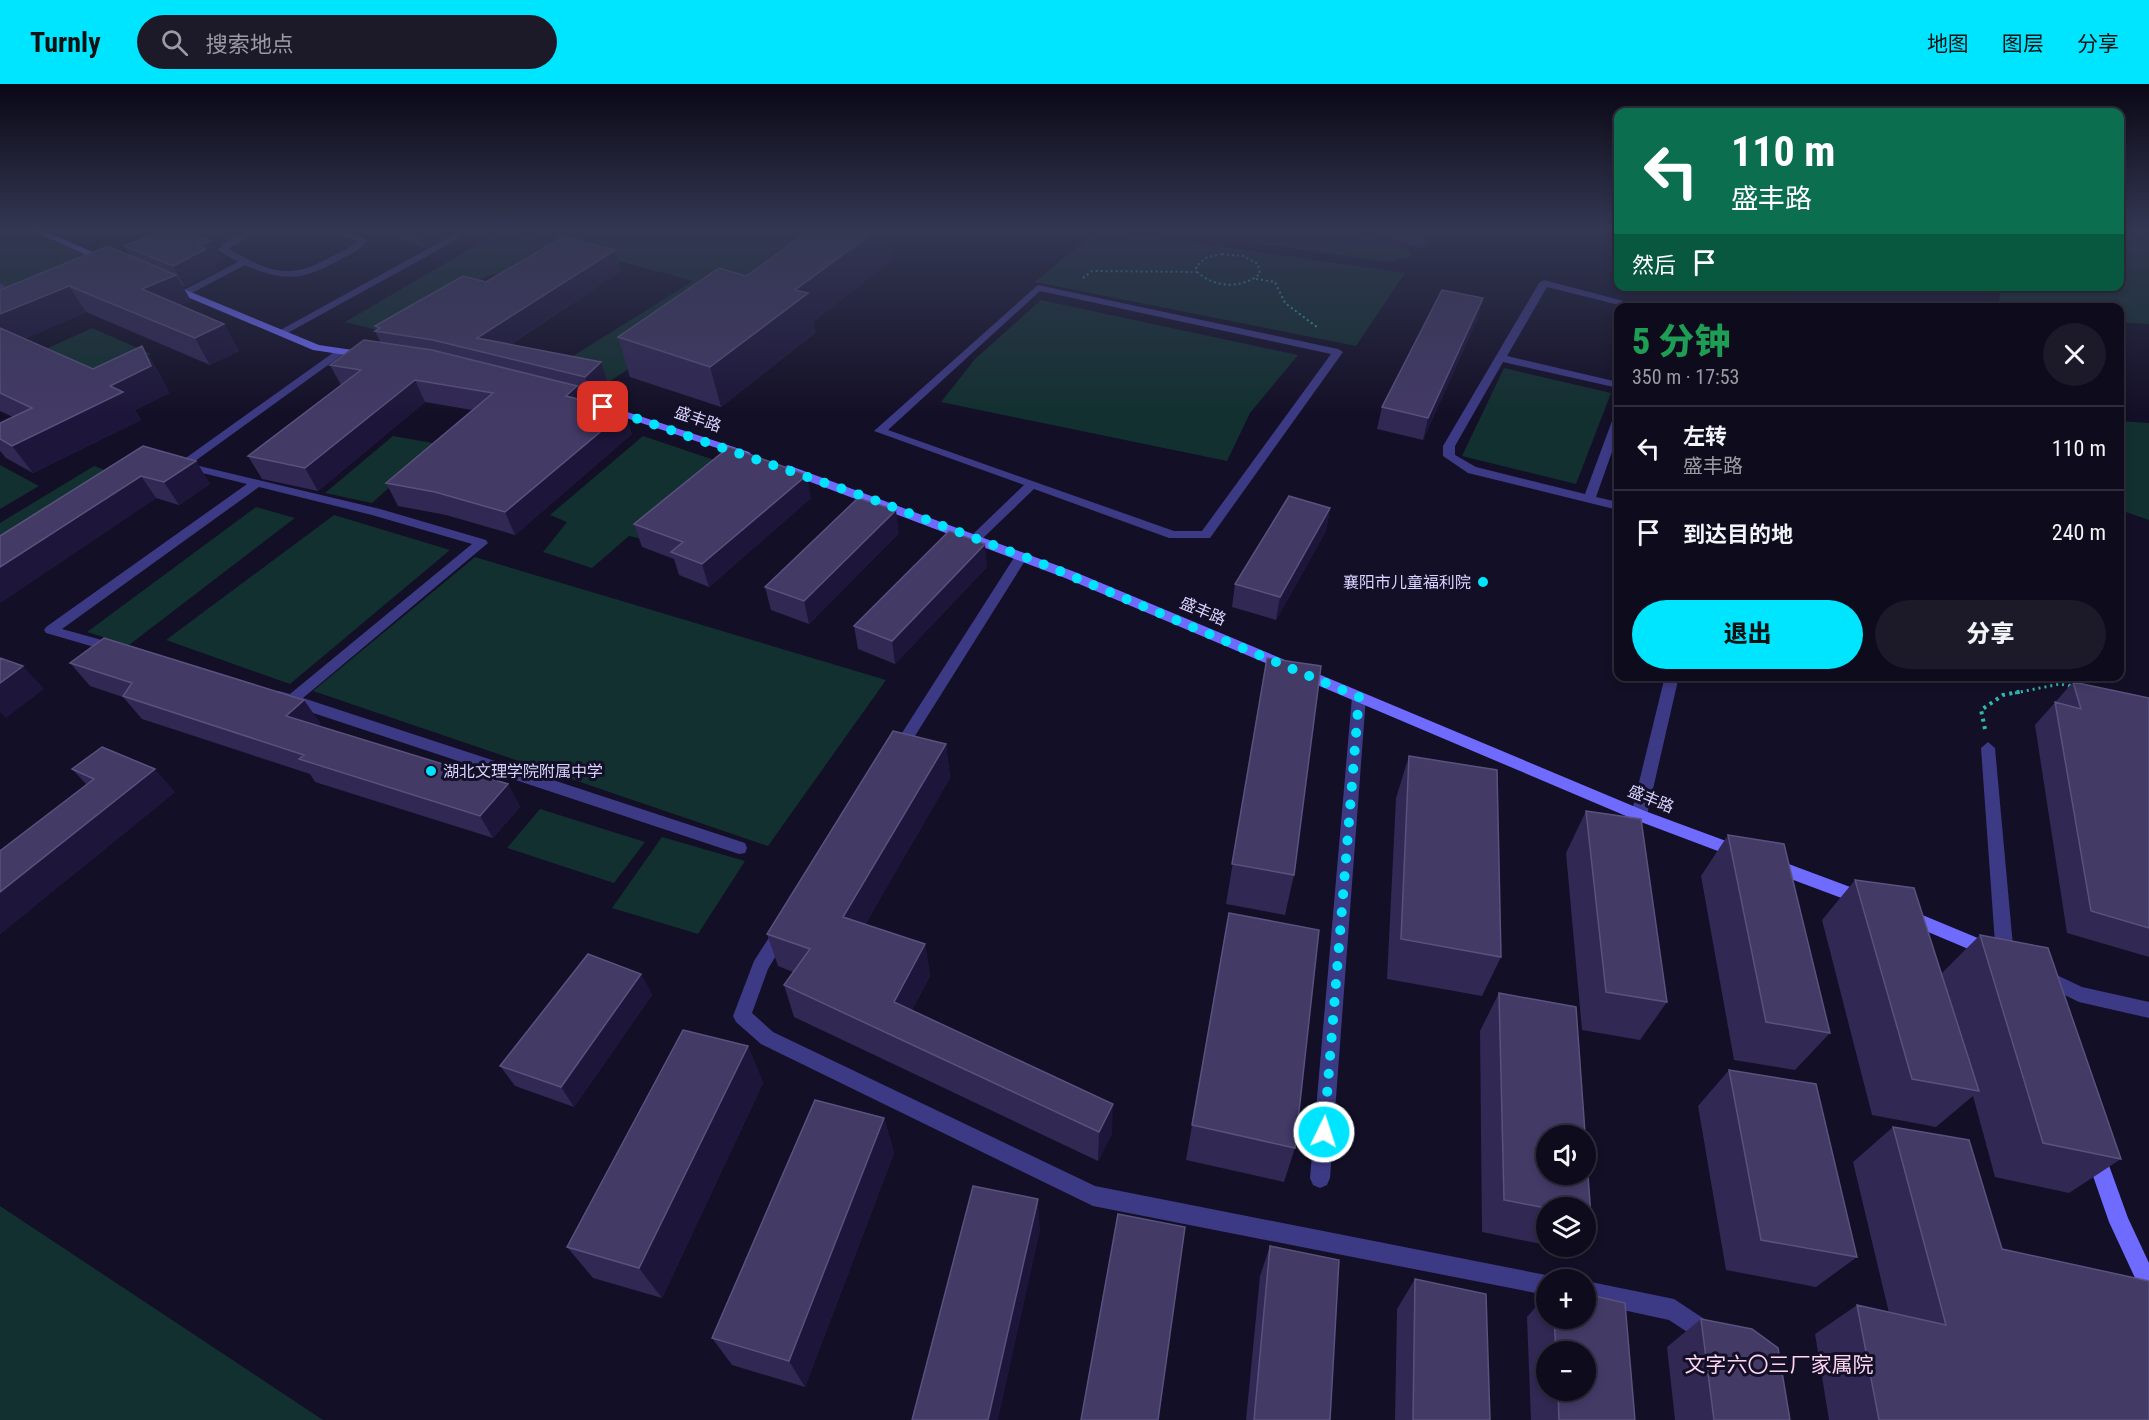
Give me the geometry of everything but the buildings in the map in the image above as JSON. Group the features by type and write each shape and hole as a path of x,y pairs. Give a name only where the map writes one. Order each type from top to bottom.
{"street":[{"path":"179,290 317,348 386,358"},
{"path":"185,293 190,290"},
{"path":"280,333 358,290"},
{"path":"1035,290 880,431 1173,535 1206,535 1338,352 1049,290"},
{"path":"1540,290 1449,446 1449,456 1472,470 1614,506"},
{"path":"1571,290 1624,303"},
{"path":"292,700 482,543 376,512 182,465 341,351"},
{"path":"1501,358 1614,384"},
{"name":"盛丰路","path":"592,404 626,413 764,461 976,538 1639,815 1874,903"},
{"path":"1589,499 1614,433"},
{"path":"132,653 51,630 256,483"},
{"path":"976,538 1032,484"},
{"path":"888,766 1022,556"},
{"path":"1639,815 1671,681"},
{"path":"269,694 739,849"},
{"path":"1320,1178 1359,697"},
{"path":"1988,748 2009,961"},
{"path":"1896,912 1974,942 2079,994 2149,1010"},
{"path":"792,916 760,966 742,1016 767,1038 1093,1196 1536,1283"},
{"path":"2092,1143 2146,1308"},
{"path":"2119,1222 2149,1286"},
{"path":"1596,1294 1674,1310 1730,1351"}],"path":[{"path":"1061,293 1065,290"},
{"path":"1276,290 1290,308 1318,327 1307,345"},
{"path":"2070,686 2072,681"},
{"path":"1988,748 1981,710 2003,694 2060,684 2081,688"}],"green space":[{"path":"0,290 75,290 0,321"},
{"path":"399,290 464,290 393,334 345,322"},
{"path":"678,290 747,290 604,385 557,366"},
{"path":"1077,290 1393,290 1356,346"},
{"path":"2149,290 2149,324 2124,322 2124,303 1999,303 2000,291"},
{"path":"1041,300 1298,355 1250,413 1227,461 941,402 975,359"},
{"path":"92,328 151,354 96,380 37,353"},
{"path":"1504,368 1611,393 1576,484 1462,456"},
{"path":"2124,421 2149,423 2149,520 2124,511"},
{"path":"393,436 438,444 372,503 325,493"},
{"path":"643,436 729,465 642,539 629,536 592,568 543,552 567,522 550,515"},
{"path":"0,465 39,486 0,509"},
{"path":"94,466 135,481 0,566 0,523"},
{"path":"256,507 295,518 129,645 87,632"},
{"path":"334,515 450,550 290,684 166,640"},
{"path":"475,557 886,680 768,846 313,691"},
{"path":"540,809 645,842 614,883 507,848"},
{"path":"662,837 745,861 698,934 612,908"},
{"path":"0,1206 323,1420 0,1420"}],"place":[{"name":"襄阳市儿童福利院","path":"1483,582"},
{"name":"湖北文理学院附属中学","path":"431,771"}],"district":[{"name":"文字六〇三厂家属院","path":"1779,1365"}],"route":[{"path":"603,407 869,498 1070,574 1359,697 1324,1132"}]}
